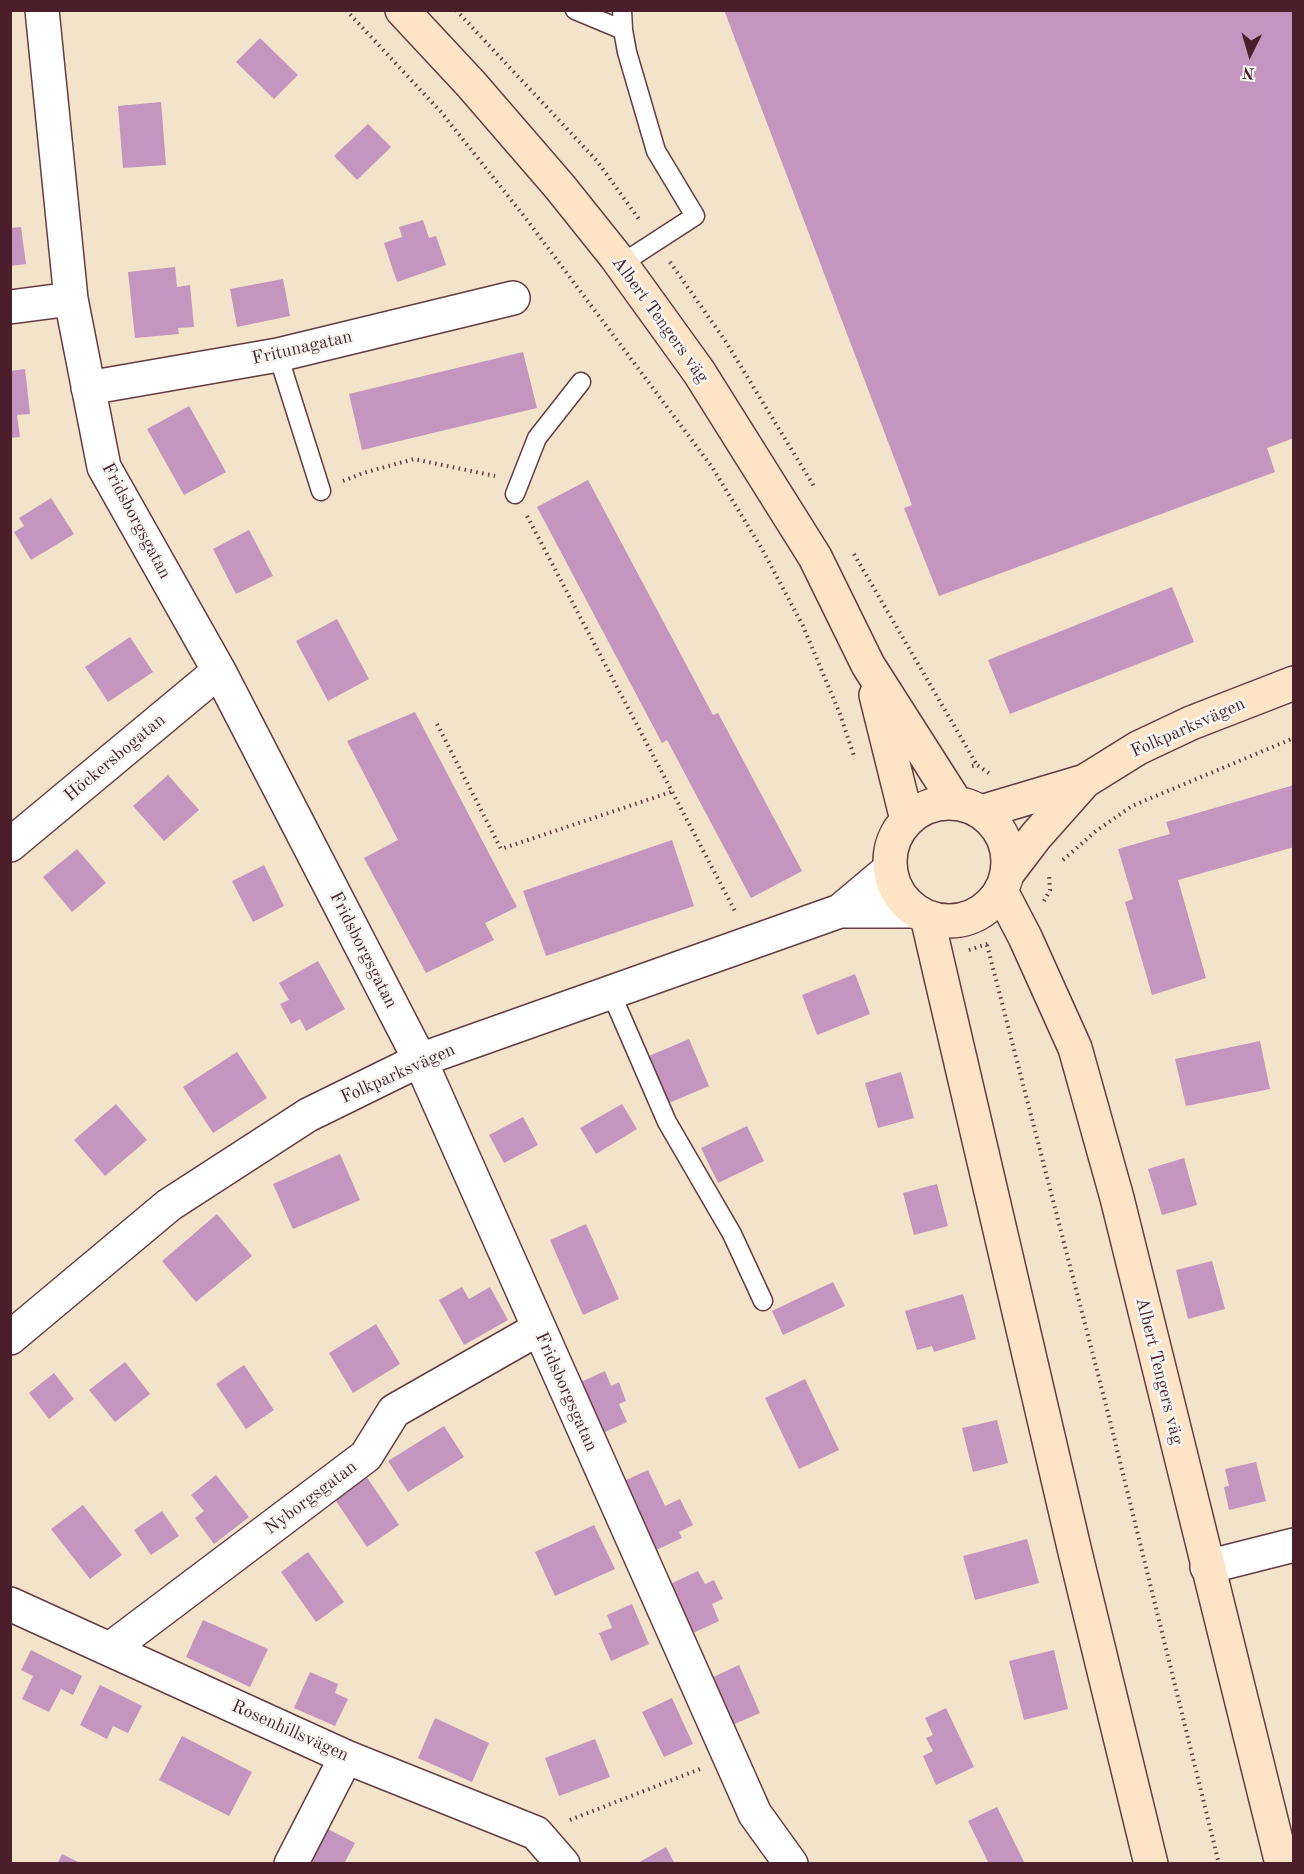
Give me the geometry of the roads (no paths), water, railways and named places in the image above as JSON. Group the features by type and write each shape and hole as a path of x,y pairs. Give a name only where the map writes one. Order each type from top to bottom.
{"main road":[{"name":"Albert Tengers väg","path":"402,10 538,161 621,264 699,372 815,557 868,665 958,797"},
{"name":"Albert Tengers väg","path":"868,665 907,820"},
{"name":"Folkparksvägen","path":"958,797 1019,802 1085,781 1138,748 1191,723 1293,683"},
{"name":"Folkparksvägen","path":"1004,882 1036,836 1085,781"},
{"path":"958,797 995,824 1004,839 1008,856 1004,882 987,907 969,918 948,921 921,914 898,893 890,869 893,842 907,820 921,809 958,797"},
{"name":"Albert Tengers väg","path":"1004,882 1020,927 1078,1058 1117,1198 1282,1863"},
{"path":"921,914 936,957 1075,1552 1151,1863"}],"street":[{"name":"Fridsborgsgatan","path":"42,10 71,299 104,467 219,671 420,1060 754,1814 791,1863"},
{"name":"Fritunagatan","path":"88,388 278,355 513,298"},
{"path":"10,307 71,299"},
{"name":"Höckersbogatan","path":"10,845 219,671"},
{"name":"Folkparksvägen","path":"10,1338 169,1205 308,1114 420,1060 840,911 890,869"},
{"name":"Folkparksvägen","path":"840,911 921,914"},
{"name":"Nyborgsgatan","path":"110,1649 366,1456 394,1411 538,1329"},
{"path":"1207,1567 1293,1545"},
{"name":"Rosenhillsvägen","path":"10,1604 346,1757 536,1833 563,1863"},
{"path":"291,1863 346,1757"}],"lane":[{"path":"575,10 622,30"},
{"path":"621,264 695,216 656,151 627,52 622,30 622,10"},
{"path":"278,355 321,491"},
{"path":"515,494 537,438 581,382"},
{"path":"611,993 668,1122 732,1234 763,1301"}]}
